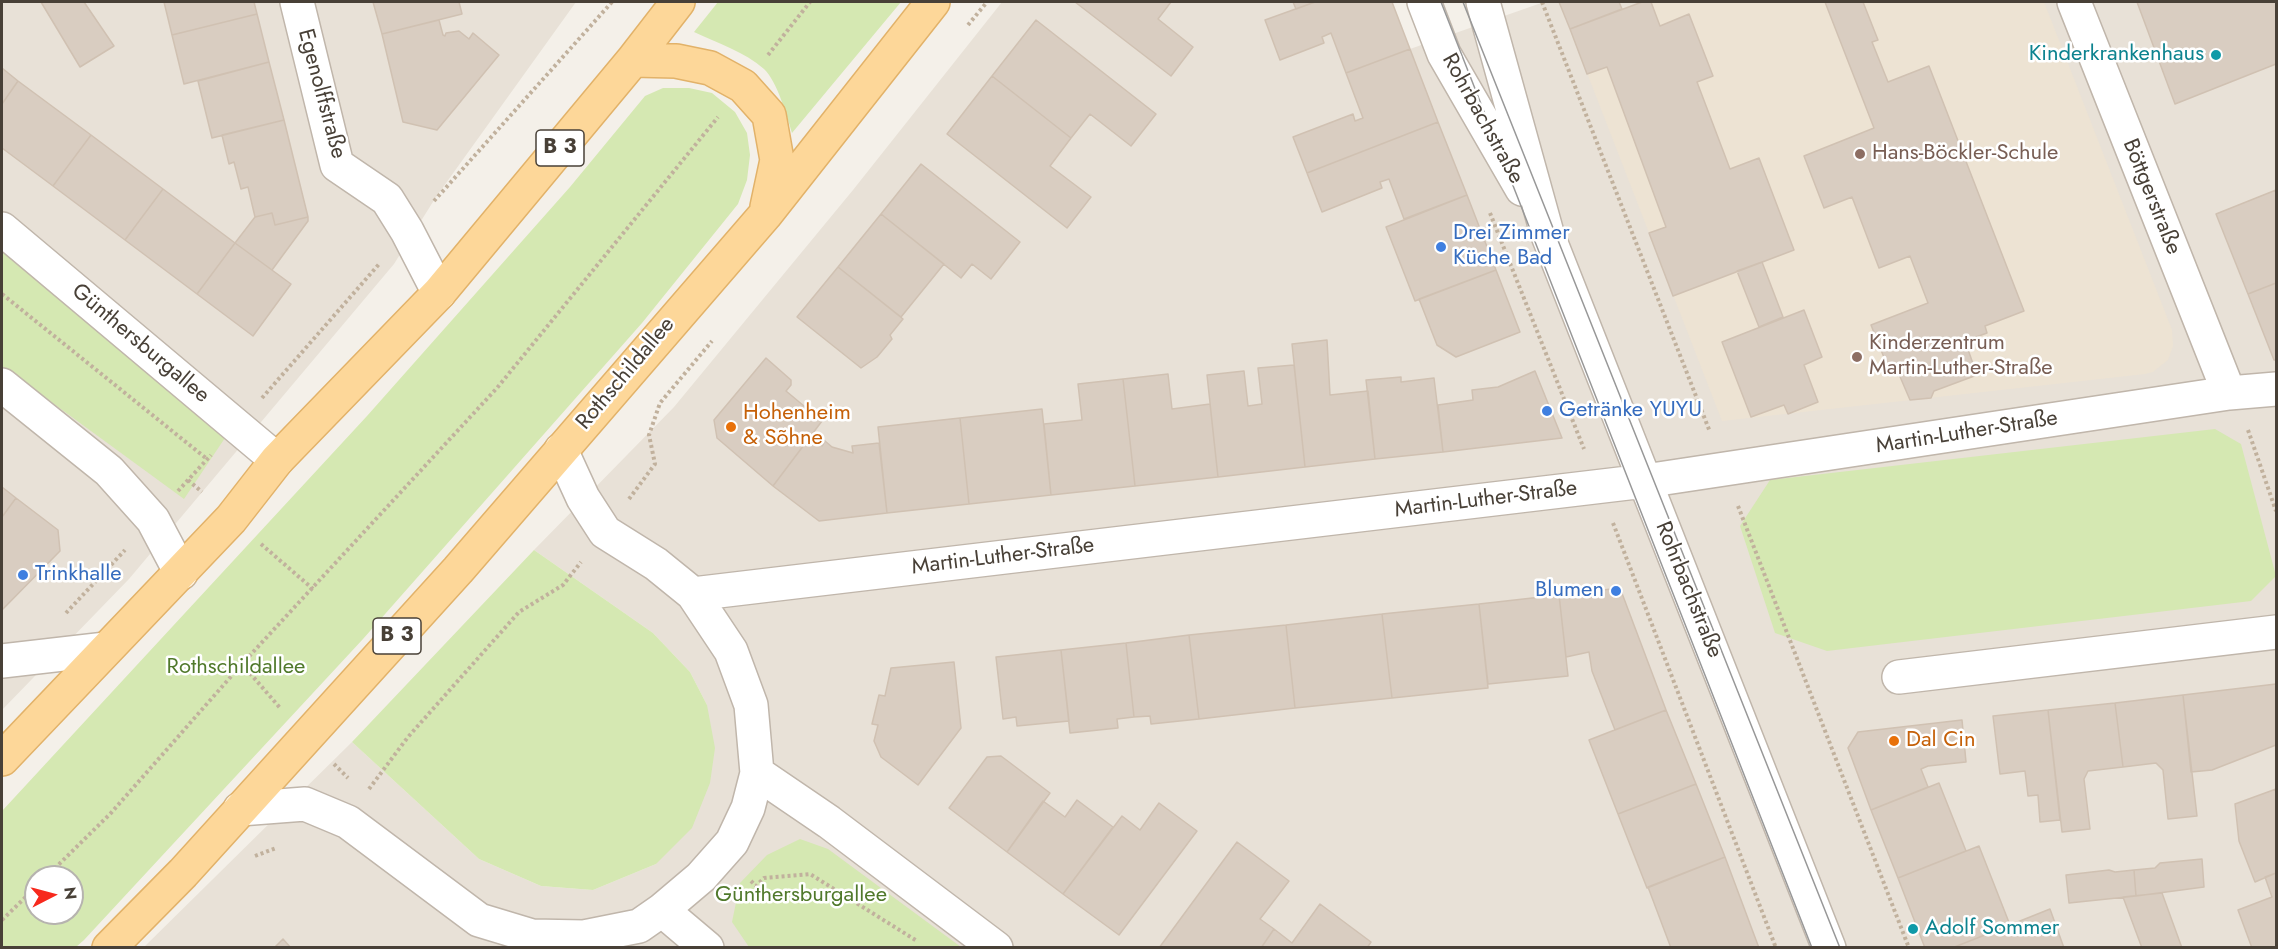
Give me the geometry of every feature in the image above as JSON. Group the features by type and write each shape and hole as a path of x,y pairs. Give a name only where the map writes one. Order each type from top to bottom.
{"main road":[{"name":"B 3","path":"2,759 231,519 277,460 439,293 633,60 678,2"},
{"name":"Rothschildallee","path":"109,948 183,873 458,570 765,215 933,2"},
{"path":"633,60 676,61 710,68 743,86 769,115 777,160 765,215"}],"street":[{"name":"Egenolffstraße","path":"297,2 337,165 387,199 407,231 439,293"},
{"name":"Rohrbachstraße","path":"1424,2 1444,54 1547,232"},
{"name":"Rohrbachstraße","path":"1483,2 1547,232 1829,948"},
{"name":"Böttgerstraße","path":"2074,2 2229,393"},
{"name":"Günthersburgallee","path":"2,229 277,460"},
{"path":"2,385 109,471 153,520 181,573"},
{"name":"Martin-Luther-Straße","path":"693,594 1645,481 2229,393 2277,389"},
{"path":"240,809 305,804 348,822 483,934 584,937 639,926 702,877 732,842 748,808 757,773 751,705 731,651 693,594 656,564 604,532 583,498 561,450"},
{"path":"1899,677 2277,632"},
{"path":"2,661 106,649"},
{"path":"757,773 829,822 996,948"},
{"path":"662,910 707,948"}],"path":[{"path":"763,61 810,2"},
{"path":"965,28 987,2"},
{"path":"1542,2 1909,948"},
{"path":"58,865 111,813 242,664 497,388 724,110"},
{"path":"2,294 207,459"},
{"path":"367,792 408,737 424,722 519,612 563,585 604,532 655,464 649,435 660,403 719,333"},
{"path":"2229,393 2245,423 2277,511"},
{"path":"64,615 153,520"},
{"path":"257,541 313,589"},
{"path":"242,664 287,715"},
{"path":"244,859 286,844"},
{"path":"723,852 756,886 764,878 810,874 918,941"},
{"path":"2,920 24,899"}],"shaded area":[{"path":"2,2 576,2 436,197 394,264 129,579 2,710"},
{"path":"1002,2 1392,2 1410,49 1544,2 2276,2 2276,947 143,948 352,742 479,859 541,886 593,890 656,864 707,705 690,672 653,633 534,550 674,407 853,190"},
{"name":"Hans-Böckler-Schule","path":"1642,2 2044,2 2172,330 2173,346 2168,360 2153,372 2145,374 1722,421 1570,29"}],"green space":[{"path":"718,2 901,2 792,133 769,74 740,53 694,32"},
{"name":"Rothschildallee","path":"663,88 689,88 712,93 735,112 747,133 750,155 747,180 738,204 642,323 363,639 76,947 2,947 2,811 367,416 570,187 645,96"},
{"path":"2,233 231,429 184,499 2,366"},
{"path":"2215,429 2241,444 2276,576 2251,601 1827,651 1775,633 1740,526 1770,480"},
{"path":"534,550 653,633 690,672 707,705 715,748 710,783 692,828 656,864 593,890 541,886 479,859 352,742"},
{"name":"Günthersburgallee","path":"800,839 828,849 961,947 749,947 732,922 740,883 767,855"}],"building":[{"path":"41,2 84,2 114,46 80,67"},
{"path":"164,2 254,2 257,14 172,35"},
{"path":"373,2 459,2 462,14 382,34"},
{"path":"1075,2 1171,2 1158,19 1193,47 1171,76"},
{"path":"1293,2 1315,2 1296,9"},
{"path":"1315,2 1392,2 1410,49 1346,73 1331,33 1322,37 1324,43 1280,60 1265,20"},
{"path":"1559,2 1619,2 1622,9 1570,29"},
{"path":"1642,2 1651,2 1660,26 1689,14 1713,76 1697,82 1730,169 1759,158 1794,250 1673,296 1649,233 1666,227 1607,67 1587,74 1570,29"},
{"path":"1825,2 1863,2 1878,40 1872,42 1888,82 1929,66 2024,311 1985,326 1987,333 1965,341 1977,375 1934,391 1931,398 1910,400 1898,372 1891,375 1871,325 1928,303 1910,256 1879,268 1852,197 1824,208 1804,156 1874,128"},
{"name":"Kinderkrankenhaus","path":"2137,2 2276,2 2276,64 2175,104"},
{"path":"257,14 269,62 184,84 172,35"},
{"path":"439,20 443,35 459,31 469,39 473,33 499,55 437,130 403,122 382,34"},
{"path":"1036,20 1156,114 1131,146 1090,114 1071,138 992,76"},
{"path":"1410,49 1438,122 1307,173 1293,137 1353,114 1355,121 1363,118 1346,73"},
{"path":"269,62 284,120 212,138 198,81"},
{"path":"2,68 18,81 2,104"},
{"path":"992,76 1071,138 1050,166 1091,197 1067,228 947,134"},
{"path":"18,81 91,135 53,186 2,148 2,104"},
{"path":"284,120 308,217 275,225 272,213 255,217 248,187 241,189 234,162 229,164 222,135"},
{"path":"1438,122 1467,195 1404,219 1389,179 1380,182 1382,188 1322,212 1307,173"},
{"path":"91,135 163,189 125,240 53,186"},
{"path":"921,164 1020,242 991,279 972,264 961,278 881,214"},
{"path":"163,189 235,243 197,294 125,240"},
{"path":"2276,190 2276,283 2248,294 2216,214"},
{"name":"Drei Zimmer Küche Bad","path":"1467,195 1496,270 1415,301 1386,227"},
{"path":"272,213 275,225 308,217 308,221 272,270 235,243 255,217"},
{"path":"881,214 944,264 901,317 838,267"},
{"path":"235,243 291,284 253,336 197,294"},
{"path":"1762,262 1783,317 1759,327 1737,271"},
{"path":"838,267 903,319 890,335 892,339 877,357 861,368 797,317"},
{"path":"1496,270 1520,332 1456,357 1437,345 1419,299"},
{"path":"2276,283 2276,360 2274,360 2248,294"},
{"path":"1804,310 1822,357 1804,365 1818,402 1788,414 1784,405 1751,417 1722,342"},
{"path":"1327,340 1330,395 1368,391 1375,459 1305,467 1292,344"},
{"path":"766,358 791,380 791,385 786,391 822,421 773,486 717,438 714,420"},
{"path":"1294,365 1305,467 1218,477 1207,375 1244,371 1248,406 1262,404 1258,368"},
{"path":"1535,371 1562,438 1443,452 1438,405 1473,400 1472,390 1498,387"},
{"path":"1168,374 1172,409 1210,404 1218,477 1135,486 1123,379"},
{"path":"1401,377 1401,382 1434,378 1443,452 1375,459 1366,380"},
{"path":"1123,379 1135,486 1051,495 1044,424 1082,420 1078,384"},
{"path":"1042,409 1051,495 969,504 960,418"},
{"path":"960,418 969,504 887,513 878,427"},
{"path":"810,437 822,446 825,441 832,447 853,453 852,446 879,443 887,513 819,521 773,486"},
{"path":"2,487 16,498 2,517"},
{"path":"16,498 58,530 60,551 2,610 2,517"},
{"path":"1620,588 1666,710 1615,730 1592,671 1589,652 1566,657 1559,595"},
{"path":"1559,595 1568,676 1488,684 1479,604"},
{"path":"1479,604 1488,688 1392,698 1382,614"},
{"path":"1382,614 1392,698 1295,708 1286,625"},
{"path":"1286,625 1295,708 1199,719 1189,635"},
{"path":"1189,635 1199,719 1151,724 1150,716 1134,717 1126,643"},
{"path":"1126,643 1134,717 1117,719 1118,728 1070,733 1061,650"},
{"path":"1061,650 1069,721 1017,726 1016,717 1003,719 996,657"},
{"path":"954,662 961,728 918,785 881,757 874,741 878,725 872,724 879,695 885,696 891,668"},
{"path":"2276,684 2276,745 2212,770 2191,772 2183,695"},
{"path":"2183,695 2197,816 2168,819 2163,770 2156,763 2123,767 2115,703"},
{"path":"2115,703 2123,767 2088,771 2084,779 2090,829 2062,832 2048,710"},
{"path":"1666,710 1696,784 1618,814 1589,740"},
{"path":"2048,710 2060,820 2040,822 2038,795 2028,796 2025,771 2000,774 1993,716"},
{"path":"1962,720 1966,762 1928,766 1921,769 1928,787 1871,810 1848,748 1858,732"},
{"path":"1001,756 1050,793 1007,852 949,808 987,757"},
{"path":"1939,783 1966,851 1898,878 1871,810"},
{"path":"1696,784 1725,857 1647,888 1618,814"},
{"path":"2276,789 2276,873 2255,882 2239,841 2235,804"},
{"path":"1077,800 1113,827 1063,894 1007,852 1043,801 1065,817"},
{"path":"1159,803 1197,831 1119,935 1063,894 1122,816 1140,830"},
{"path":"1237,842 1289,881 1260,919 1274,929 1261,948 1159,948"},
{"path":"1979,846 2010,925 1952,948 1925,948 1898,878"},
{"path":"1725,857 1759,948 1671,948 1648,887"},
{"path":"2202,859 2204,887 2136,896 2134,870 2155,868 2160,863"},
{"path":"2109,870 2115,872 2134,870 2136,896 2069,903 2066,875"},
{"path":"2276,873 2276,947 2252,948 2238,910 2272,897 2265,877"},
{"path":"2162,893 2182,948 2142,948 2123,897"},
{"path":"1320,904 1371,942 1367,948 1261,948 1274,929 1292,943"},
{"path":"2050,909 2064,948 1952,948 2010,925"},
{"path":"283,939 291,948 274,948"}],"tram line":[{"path":"1441,2 1812,948"},
{"path":"1463,2 1840,948"}],"place":[{"name":"Kinderkrankenhaus","path":"2216,55"},
{"name":"Hans-Böckler-Schule","path":"1860,154"},
{"name":"Drei Zimmer Küche Bad","path":"1441,247"},
{"name":"Kinderzentrum Martin-Luther-Straße","path":"1857,357"},
{"name":"Getränke YUYU","path":"1547,411"},
{"name":"Hohenheim & Sõhne","path":"731,427"},
{"name":"Trinkhalle","path":"23,575"},
{"name":"Blumen","path":"1616,591"},
{"name":"Dal Cin","path":"1894,741"},
{"name":"Adolf Sommer","path":"1913,929"}]}
